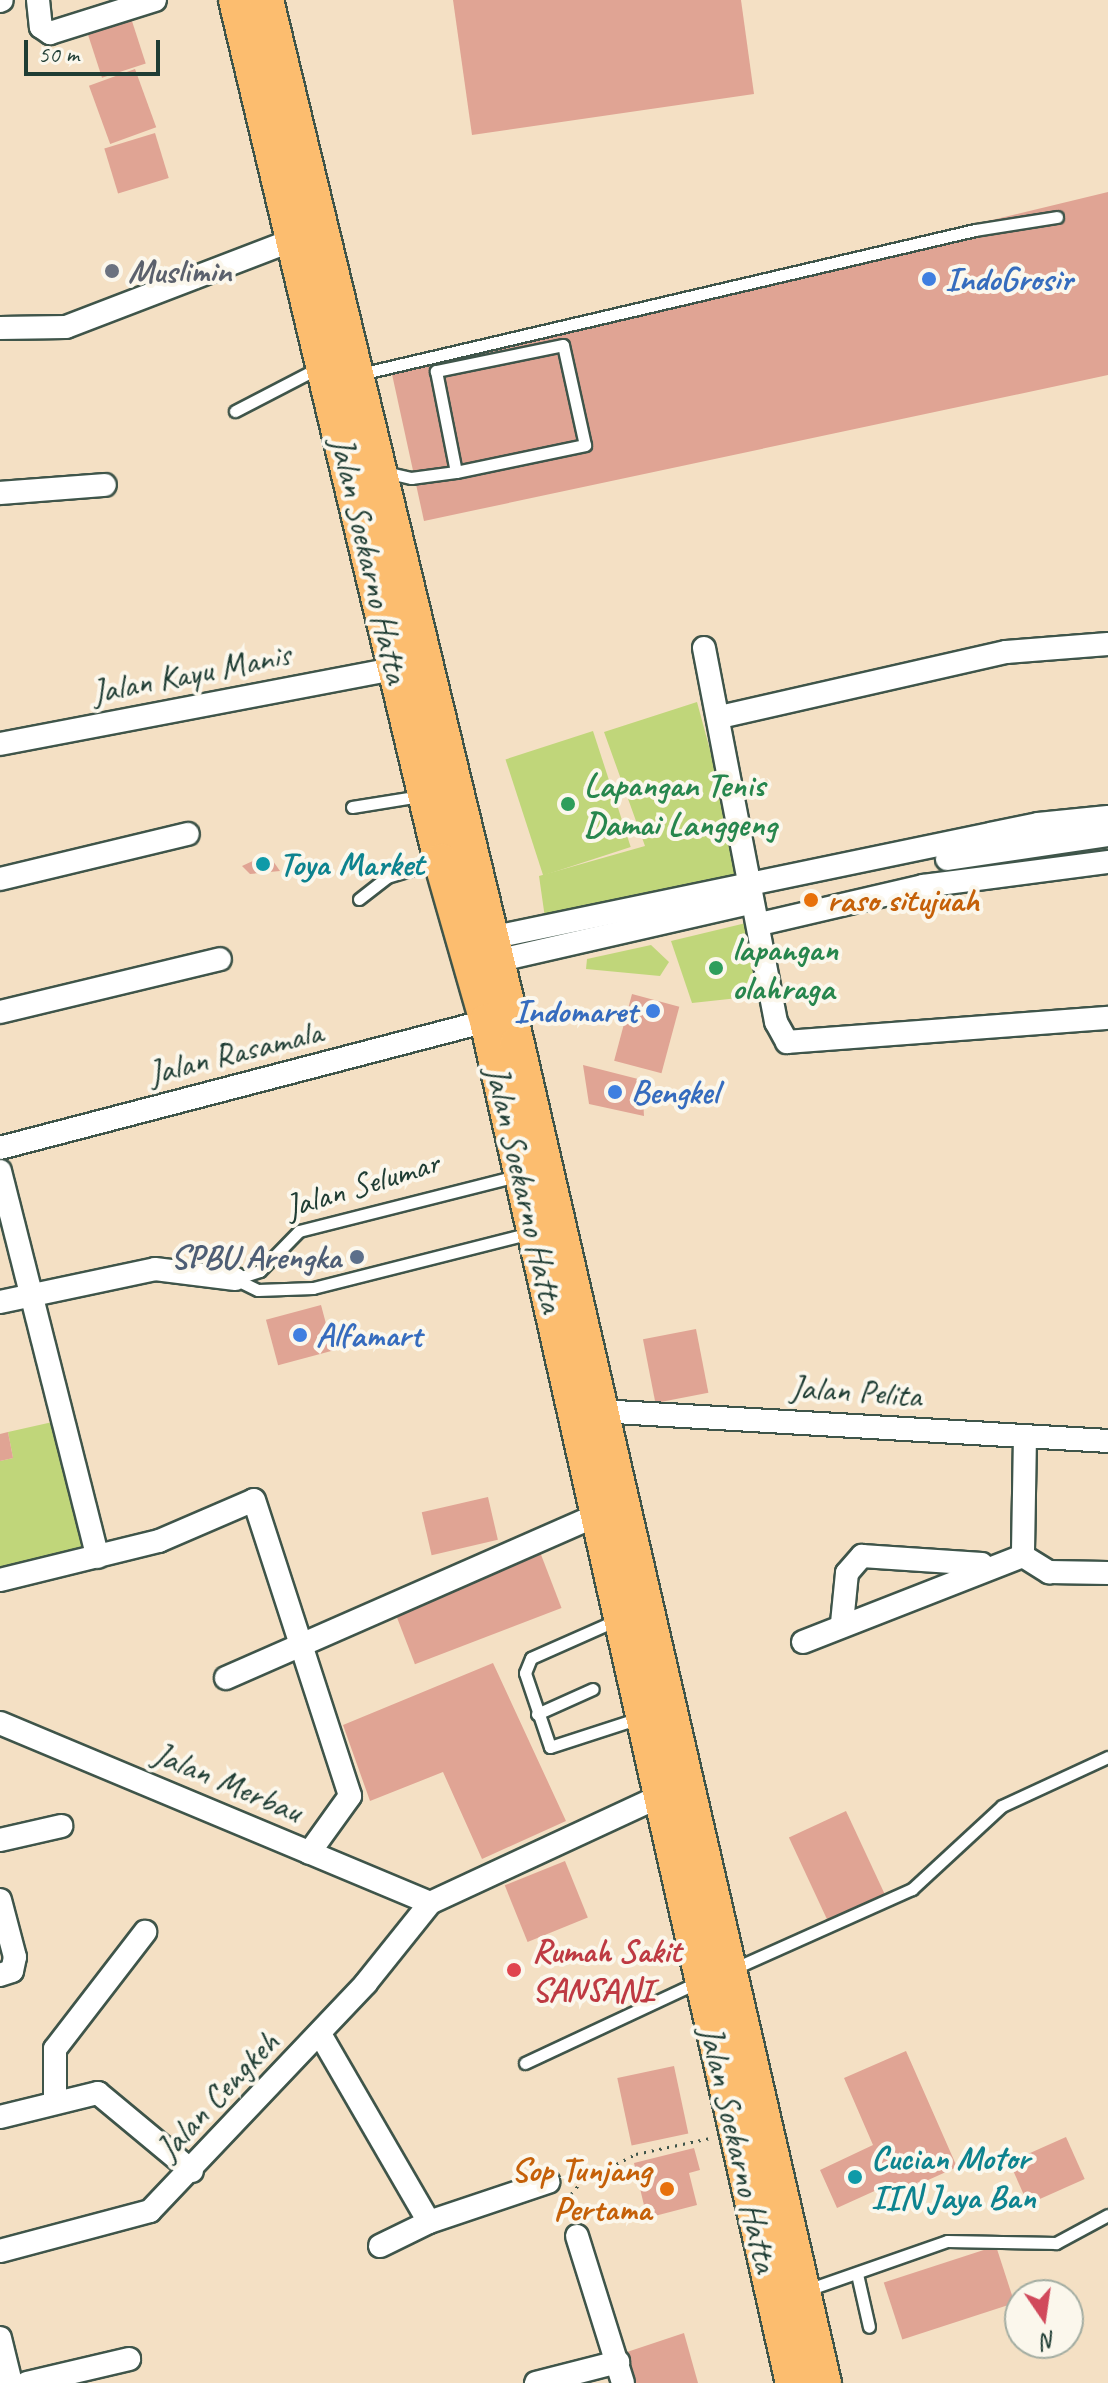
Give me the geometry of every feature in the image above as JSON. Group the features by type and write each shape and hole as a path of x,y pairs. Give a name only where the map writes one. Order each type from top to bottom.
{"main road":[{"name":"Jalan Soekarno Hatta","path":"236,0 263,122 295,239 377,470 493,950 599,1411 705,1922 699,1982 793,2383"},
{"name":"Jalan Soekarno Hatta","path":"266,0 297,120 395,669 441,861 487,1021 661,1796 705,1922 732,1969 824,2383"},
{"path":"263,122 297,120"}],"street":[{"path":"38,0 41,27 50,33 155,0"},
{"path":"0,328 66,327 295,239"},
{"path":"0,493 105,485"},
{"path":"720,717 1006,652 1108,644"},
{"path":"704,648 720,717 776,1022 787,1042 1108,1018"},
{"name":"Jalan Kayu Manis","path":"0,744 395,669"},
{"path":"938,864 1108,817"},
{"path":"0,879 188,834"},
{"path":"493,950 756,905 1047,840 1108,835"},
{"path":"1047,840 1047,868"},
{"path":"938,864 1047,868 1108,862"},
{"path":"0,1012 220,959"},
{"name":"Jalan Rasamala","path":"0,1148 487,1021"},
{"path":"0,1171 98,1557"},
{"path":"0,1302 155,1269 235,1279"},
{"name":"Jalan Pelita","path":"599,1411 1108,1441"},
{"path":"1023,1556 1025,1436"},
{"path":"0,1580 98,1557 190,1530 254,1500 305,1642 350,1796 309,1853"},
{"path":"226,1678 598,1515"},
{"path":"842,1623 847,1573 862,1556 987,1564"},
{"path":"803,1642 987,1564 1023,1556 1049,1572 1108,1573"},
{"name":"Jalan Merbau","path":"0,1723 430,1903"},
{"path":"430,1903 661,1796"},
{"path":"0,1840 61,1826"},
{"path":"0,1900 15,1957 12,1971 0,1975"},
{"name":"Jalan Cengkeh","path":"0,2251 131,2219 192,2171 320,2034 430,1903"},
{"path":"55,2102 55,2049 145,1932"},
{"path":"320,2034 429,2222"},
{"path":"0,2117 55,2102 107,2097 192,2171"},
{"path":"380,2246 429,2222 548,2182"},
{"path":"536,2383 620,2373 577,2236"},
{"path":"0,2338 11,2383"},
{"path":"27,2383 129,2359"}],"lane":[{"path":"235,411 340,370 975,230 1057,217"},
{"path":"377,470 411,478 456,472 585,445 563,345 436,371 456,472"},
{"path":"352,807 426,795"},
{"path":"359,899 387,877 441,861"},
{"name":"Jalan Selumar","path":"235,1279 260,1271 299,1231 521,1174"},
{"path":"235,1279 258,1290 313,1288 534,1232"},
{"path":"622,1618 526,1663 546,1743 556,1748 643,1717"},
{"path":"537,1714 593,1689"},
{"path":"525,2063 699,1982 912,1889 1002,1806 1108,1757"},
{"path":"803,2291 947,2241 1056,2243 1108,2215"},
{"path":"857,2274 869,2327"}],"path":[{"path":"577,2236 566,2200 581,2182 636,2154 735,2132"}],"green space":[{"path":"697,702 745,879 546,925 539,876 645,846 604,732"},
{"name":"Lapangan Tenis Damai Langgeng","path":"593,731 631,847 543,875 506,759"},
{"name":"lapangan olahraga","path":"746,923 757,996 692,1003 671,941"},
{"path":"651,945 669,962 660,976 586,969 587,959"},
{"path":"57,1421 90,1550 0,1571 0,1461 13,1458 8,1432"}],"building":[{"path":"453,0 741,0 754,94 472,135"},
{"path":"130,15 146,64 102,78 86,29"},
{"path":"135,69 156,127 110,144 89,86"},
{"path":"155,133 169,178 118,193 104,148"},
{"name":"IndoGrosir","path":"1108,192 1108,375 424,521 390,365"},
{"name":"Toya Market","path":"268,854 280,871 250,874 242,866"},
{"path":"632,994 679,1007 661,1073 614,1061"},
{"name":"Bengkel","path":"583,1065 642,1080 644,1116 589,1104"},
{"name":"Alfamart","path":"321,1305 333,1350 278,1365 266,1320"},
{"path":"696,1329 708,1393 655,1403 643,1339"},
{"path":"8,1432 13,1458 0,1461 0,1434"},
{"path":"488,1497 498,1540 432,1555 422,1512"},
{"path":"540,1552 562,1608 415,1664 393,1608"},
{"path":"493,1663 566,1821 482,1859 443,1772 370,1801 343,1725"},
{"path":"846,1811 886,1896 829,1923 789,1838"},
{"path":"565,1861 588,1918 528,1942 505,1885"},
{"path":"906,2051 957,2167 895,2195 890,2184 837,2208 820,2170 873,2145 844,2078"},
{"path":"674,2066 688,2133 632,2146 617,2078"},
{"path":"1066,2137 1085,2179 1028,2204 1009,2162"},
{"name":"Sop Tunjang Pertama","path":"694,2148 700,2170 689,2173 697,2205 647,2218 634,2163"},
{"path":"996,2246 1007,2279 1004,2279 1004,2306 902,2340 884,2282"},
{"path":"684,2333 698,2383 636,2383 627,2352"}],"place":[{"name":"Muslimin","path":"112,271"},
{"name":"IndoGrosir","path":"929,279"},
{"name":"Lapangan Tenis Damai Langgeng","path":"568,804"},
{"name":"Toya Market","path":"263,864"},
{"name":"raso situjuah","path":"811,900"},
{"name":"lapangan olahraga","path":"716,968"},
{"name":"Indomaret","path":"653,1011"},
{"name":"Bengkel","path":"615,1092"},
{"name":"SPBU Arengka","path":"357,1257"},
{"name":"Alfamart","path":"300,1335"},
{"name":"Rumah Sakit SANSANI","path":"514,1970"},
{"name":"Cucian Motor IIN Jaya Ban","path":"855,2177"},
{"name":"Sop Tunjang Pertama","path":"667,2189"}]}
